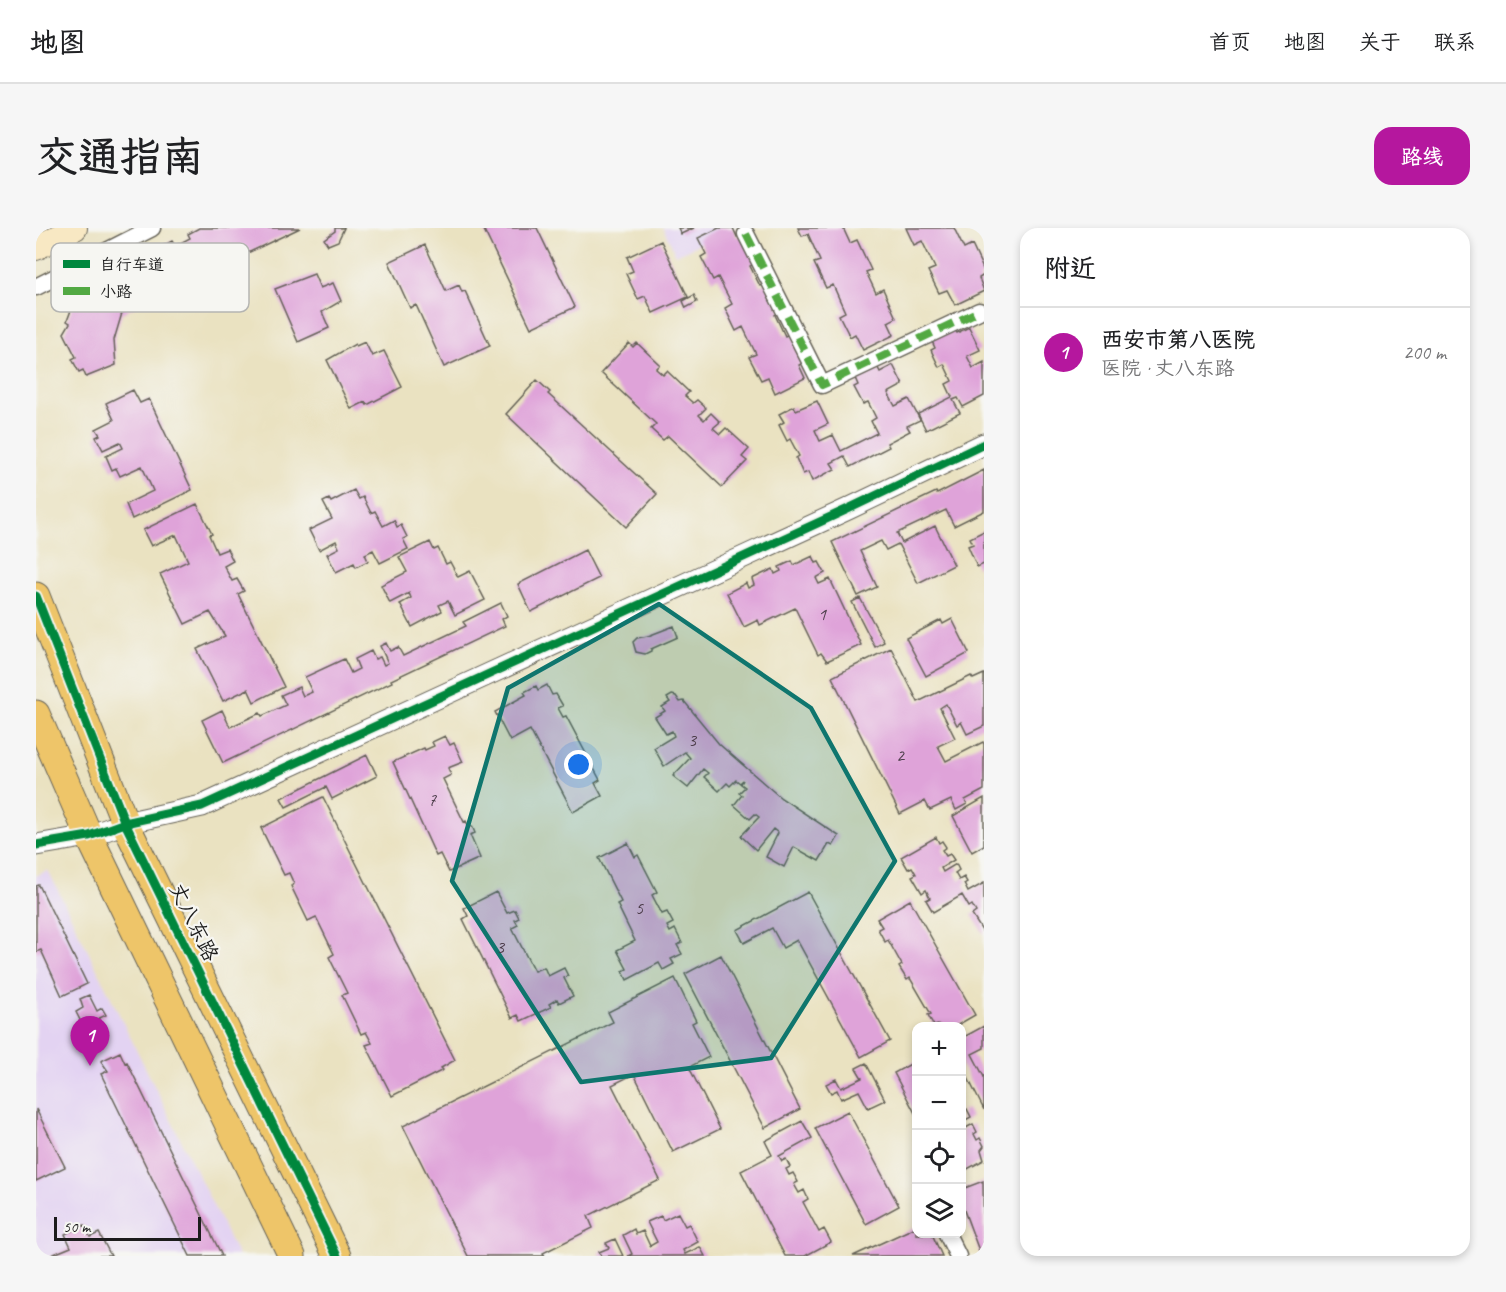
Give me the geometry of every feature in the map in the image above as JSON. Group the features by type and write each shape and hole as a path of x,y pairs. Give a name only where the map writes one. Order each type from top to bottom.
{"main road":[{"path":"36,248 75,228"},
{"name":"丈八东路","path":"36,596 125,823 337,1256"},
{"path":"36,714 89,836 292,1256"}],"street":[{"path":"123,243 152,228"},
{"path":"746,234 822,385 982,314"},
{"path":"36,287 51,279"},
{"path":"36,845 89,836 125,823 202,806 848,509 984,444"},
{"path":"949,1238 958,1256"}],"highlighted area":[{"path":"659,604 811,708 895,861 771,1058 581,1082 452,881 508,688"}],"shaded area":[{"path":"663,228 731,228 676,255"},
{"path":"48,870 238,1256 36,1256 36,876"}],"building":[{"path":"199,228 300,228 249,252 249,243 181,243 190,238 188,234"},
{"path":"335,228 344,228 338,241 328,245 324,239 335,231"},
{"path":"483,228 537,228 575,307 531,328"},
{"path":"678,228 694,228 681,234"},
{"path":"719,228 733,228 737,237 744,233 758,262 750,266 760,286 767,282 782,312 775,315 785,336 791,333 806,361 799,365 805,378 775,393 768,377 761,380 749,357 756,354 743,327 736,331 725,308 732,304 718,277 713,280 701,257 706,254 698,238"},
{"path":"798,228 843,228 850,243 857,240 871,270 866,272 876,293 883,289 896,318 888,322 894,335 863,350 855,334 850,337 839,315 845,312 833,285 826,288 814,263 820,261 808,234 802,236"},
{"path":"906,228 954,228 964,249 972,245 984,271 984,275 979,278 984,291 955,305 947,290 939,293 928,271 935,268 922,241 914,245"},
{"path":"661,241 688,297 653,313 645,296 638,299 626,274 633,271 627,257"},
{"path":"425,245 446,291 459,285 462,292 465,291 490,346 444,367 416,305 410,308 389,262"},
{"path":"314,274 320,288 333,283 341,301 322,312 329,328 298,342 275,289"},
{"path":"694,295 697,302 686,308 683,301"},
{"path":"70,312 124,312 114,340 116,365 86,377 83,370 79,372 72,359 76,357 64,333 70,323 67,321"},
{"path":"969,327 980,350 967,356 973,368 984,362 984,396 963,407 958,398 953,400 960,413 926,430 918,414 952,397 946,384 952,381 944,364 939,367 931,350 935,348 931,339 954,328 957,333"},
{"path":"365,342 372,356 384,351 402,387 367,405 365,402 351,409 327,360 355,344 356,346"},
{"path":"629,343 633,347 637,343 660,365 656,369 663,375 667,371 689,392 685,396 693,403 697,400 706,408 699,415 704,420 711,413 720,422 713,428 720,434 726,428 749,449 742,457 747,461 722,487 668,436 663,440 651,429 656,424 601,373"},
{"path":"893,365 903,385 888,393 895,406 909,399 920,420 907,426 910,431 887,443 889,447 850,467 844,456 831,463 835,469 812,481 808,472 803,474 796,458 799,456 790,439 787,441 779,425 784,422 779,414 794,406 796,410 817,401 828,424 815,430 820,441 833,435 841,451 877,433 871,421 876,418 868,402 863,404 854,387 858,385 855,378 877,366 880,372"},
{"path":"537,380 550,392 548,394 657,494 626,527 506,414"},
{"path":"133,390 140,403 149,399 192,490 132,519 126,504 153,491 142,466 120,476 116,468 112,470 106,456 123,448 120,442 103,450 96,437 100,435 96,429 114,420 106,403"},
{"path":"984,470 984,511 954,526 946,510 897,533 902,543 935,526 954,565 918,583 898,544 886,550 881,541 860,551 877,587 858,596 832,542"},
{"path":"354,490 359,499 363,497 371,513 375,511 383,526 394,520 397,527 401,525 407,537 403,539 408,549 380,563 373,550 365,554 368,561 356,567 354,563 336,572 327,554 339,548 336,541 319,550 309,530 332,519 323,502 329,499 331,502"},
{"path":"197,504 212,534 209,535 217,553 227,549 233,561 224,566 232,581 237,579 244,591 238,594 284,687 254,702 248,689 223,701 197,649 225,636 210,612 185,624 160,574 188,561 176,535 151,546 143,530"},
{"path":"984,531 984,564 977,567 968,546 973,544 970,538"},
{"path":"430,542 434,550 438,548 446,564 450,562 458,577 470,571 485,600 455,615 448,601 439,605 442,611 412,627 400,604 411,598 409,593 390,603 381,585 407,572 399,557"},
{"path":"585,550 599,578 531,612 518,584"},
{"path":"813,556 825,573 816,578 819,584 830,579 861,645 827,661 821,653 818,655 795,608 760,625 758,620 744,627 727,593 746,583 748,588 754,585 752,579 773,569 775,574 781,571 779,567 792,561 794,565"},
{"path":"860,598 884,642 875,647 852,602"},
{"path":"501,603 507,616 502,619 505,626 223,763 202,720 222,710 230,727 260,713 262,716 286,705 281,695 299,687 303,696 312,692 305,677 344,659 351,673 359,669 355,659 371,651 375,659 380,657 384,665 388,663 380,646 386,643 390,651 398,647 403,656 466,626 463,622"},
{"path":"952,619 969,653 926,676 906,638 941,620 943,624"},
{"path":"674,626 678,637 645,654 636,652 633,642 637,638"},
{"path":"891,648 918,702 971,676 973,679 984,674 984,726 967,734 961,722 957,725 946,704 940,708 955,738 938,746 946,761 983,742 984,744 984,790 965,800 967,804 956,810 951,800 930,810 925,801 900,814 832,677"},
{"path":"547,685 552,695 556,694 563,706 558,708 563,717 566,716 600,780 595,783 602,796 573,812 530,730 510,741 495,712 526,695 524,692 536,686 538,690"},
{"path":"672,695 676,696 680,702 684,701 719,744 781,798 839,836 833,846 829,844 819,861 794,847 784,867 766,857 778,833 773,829 756,850 741,836 759,817 755,814 750,819 734,805 742,795 739,793 745,787 741,784 743,780 740,783 736,780 730,786 727,783 719,791 704,777 708,773 703,769 688,788 673,776 690,758 685,752 664,766 654,748 674,736 672,731 666,734 655,717 665,711 662,707 670,702 667,698"},
{"path":"445,736 450,745 454,743 463,762 448,768 451,775 443,779 464,822 466,821 469,827 472,826 475,833 470,835 480,858 449,872 440,854 436,856 393,762 434,746 432,742"},
{"path":"367,755 377,776 332,799 326,787 286,807 281,798"},
{"path":"323,797 455,1060 441,1068 443,1070 392,1096 366,1045 372,1043 366,1032 361,1034 342,995 347,993 329,957 334,954 316,917 308,921 291,886 294,884 289,873 284,875 261,828"},
{"path":"984,798 984,845 972,852 953,816"},
{"path":"936,837 939,843 942,841 946,847 942,850 946,856 950,854 954,860 941,868 943,872 956,864 959,870 955,873 959,880 964,877 967,882 964,884 968,892 984,883 984,934 972,915 976,912 972,905 969,907 962,895 933,912 926,900 930,898 926,890 922,893 912,876 916,874 912,867 908,869 901,857"},
{"path":"628,843 635,857 638,855 657,892 652,895 662,914 667,912 673,923 667,926 670,932 675,929 682,943 677,945 682,954 671,959 674,964 663,970 659,963 627,980 623,971 627,969 617,950 635,941 617,904 621,902 599,858"},
{"path":"39,885 87,984 62,996 41,950 36,952 36,886"},
{"path":"496,892 507,913 515,910 519,918 515,920 518,925 512,928 534,971 544,967 548,976 564,968 568,976 564,978 573,996 559,1003 557,999 549,1004 551,1007 521,1021 518,1015 512,1018 463,919 468,916 464,908"},
{"path":"808,892 890,1041 861,1057 797,940 783,948 772,928 744,943 737,930"},
{"path":"910,900 975,1015 963,1022 932,1022 928,1015 931,1014 910,978 907,980 899,967 902,965 888,940 885,942 878,929 882,927 877,919"},
{"path":"721,955 800,1109 765,1128 685,974"},
{"path":"675,978 696,1021 692,1023 709,1057 689,1067 720,1129 673,1152 634,1074 612,1085 660,1180 588,1216 593,1228 543,1253 545,1256 468,1256 403,1126 613,1022 608,1012"},
{"path":"89,995 97,1011 102,1008 106,1015 83,1026 76,1012 83,1008 80,999"},
{"path":"984,1026 984,1048 972,1054 984,1077 984,1110 966,1074 966,1036"},
{"path":"120,1052 222,1256 190,1256 101,1074 108,1071 101,1061"},
{"path":"866,1063 885,1100 868,1108 859,1091 841,1099 837,1090 831,1093 826,1084 836,1079 841,1088 862,1078 856,1068"},
{"path":"912,1063 912,1107 894,1073"},
{"path":"36,1109 65,1167 36,1181"},
{"path":"967,1109 971,1117 966,1120 966,1110"},
{"path":"848,1111 899,1206 866,1224 815,1128"},
{"path":"802,1121 812,1138 779,1156 782,1161 786,1159 790,1167 786,1169 789,1175 793,1173 798,1182 794,1184 799,1193 804,1190 808,1199 803,1202 819,1232 824,1229 831,1242 805,1256 785,1256 741,1171 772,1155 765,1141"},
{"path":"973,1124 977,1132 974,1134 977,1140 980,1138 984,1146 981,1150 984,1160 966,1170 966,1130"},
{"path":"983,1181 984,1256 981,1256 966,1216 966,1187"},
{"path":"678,1213 685,1226 689,1224 698,1242 683,1250 685,1254 700,1247 705,1256 628,1256 632,1254 623,1235 634,1229 636,1234 643,1231 650,1246 657,1242 647,1222 661,1216 663,1220"},
{"path":"84,1225 90,1237 99,1233 111,1256 49,1256 71,1247 65,1234"},
{"path":"912,1229 912,1238 934,1238 942,1256 853,1256"},
{"path":"615,1239 623,1256 601,1256 599,1252 609,1248 606,1243"}],"marked path":[{"path":"746,234 822,385 979,311"}],"cycle path":[{"path":"36,845 89,836 125,823 202,806 848,509 984,444"},
{"path":"36,596 125,823 337,1256"}],"place":[{"name":"西安市第八医院","path":"90,1066"}]}
